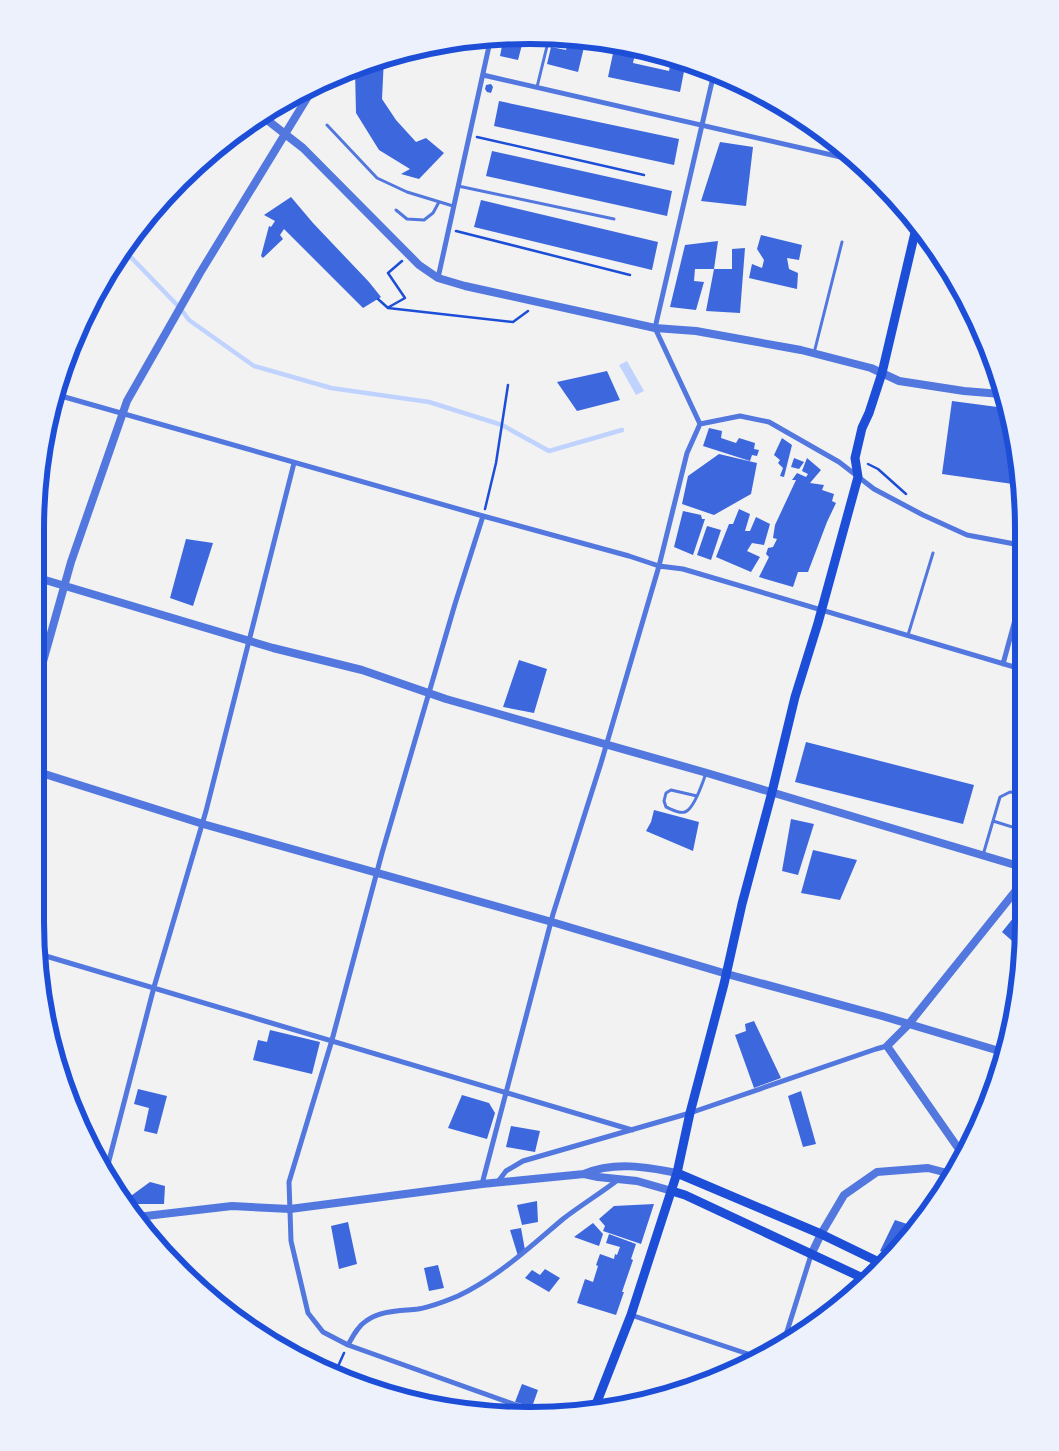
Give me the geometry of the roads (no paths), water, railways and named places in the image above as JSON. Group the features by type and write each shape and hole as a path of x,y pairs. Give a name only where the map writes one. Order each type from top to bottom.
{"main road":[{"path":"597,1402 631,1315 678,1173 690,1113 727,974 742,904 772,792 796,691 822,610 858,477 855,458 862,428 882,373 915,234"},
{"path":"678,1173 821,1234 877,1261"},
{"path":"672,1191 685,1195 860,1277"}],"street":[{"path":"438,278 489,46"},
{"path":"483,75 842,157"},
{"path":"482,1184 552,922 659,566 687,453 700,424 655,328 712,80"},
{"path":"44,658 71,562 123,414 136,384 200,273 306,99"},
{"path":"268,121 303,148 418,265 438,278 465,286 655,328 696,331 814,354 871,368 899,381 964,391 996,394"},
{"path":"62,396 659,566 684,569 1015,667"},
{"path":"700,424 740,416 769,422 839,462 874,489 923,515 967,535 1015,544"},
{"path":"108,1163 154,987 203,824 294,463"},
{"path":"483,516 429,694 332,1040 289,1182 291,1241 308,1313 323,1332 348,1345 521,1407"},
{"path":"44,580 250,640 362,670 429,694 606,743 1015,865"},
{"path":"1002,664 1015,619"},
{"path":"44,774 203,824 998,1051"},
{"path":"496,1183 506,1171 523,1161 690,1113 888,1046 908,1025 1015,892"},
{"path":"45,956 632,1130"},
{"path":"888,1046 958,1148"},
{"path":"143,1216 232,1206 290,1208 482,1184 584,1174 596,1169 622,1166 648,1167 678,1173"},
{"path":"787,1333 812,1255 821,1234 844,1195 877,1172 928,1168 945,1172"},
{"path":"584,1174 637,1181 672,1191"},
{"path":"348,1345 357,1330 373,1317 387,1312 420,1308 456,1297 478,1286 522,1255 564,1218 619,1179"},
{"path":"631,1315 750,1354"}],"lane":[{"path":"536,88 547,45"},
{"path":"327,125 377,178 406,192 454,206"},
{"path":"458,186 614,219"},
{"path":"396,210 407,219 424,220 434,213 440,202"},
{"path":"814,354 842,242"},
{"path":"908,636 933,554"},
{"path":"697,796 671,790 666,793 664,801 666,806 679,812 685,812 690,809 697,796 706,773"},
{"path":"983,856 1000,797 1010,792 1015,793"},
{"path":"993,822 1015,828"}],"water":[{"path":"627,361 644,391 636,395 619,365"}],"waterway":[{"path":"129,255 180,308 189,320 254,366 331,388 429,402 502,425 549,451 622,430"}]}
